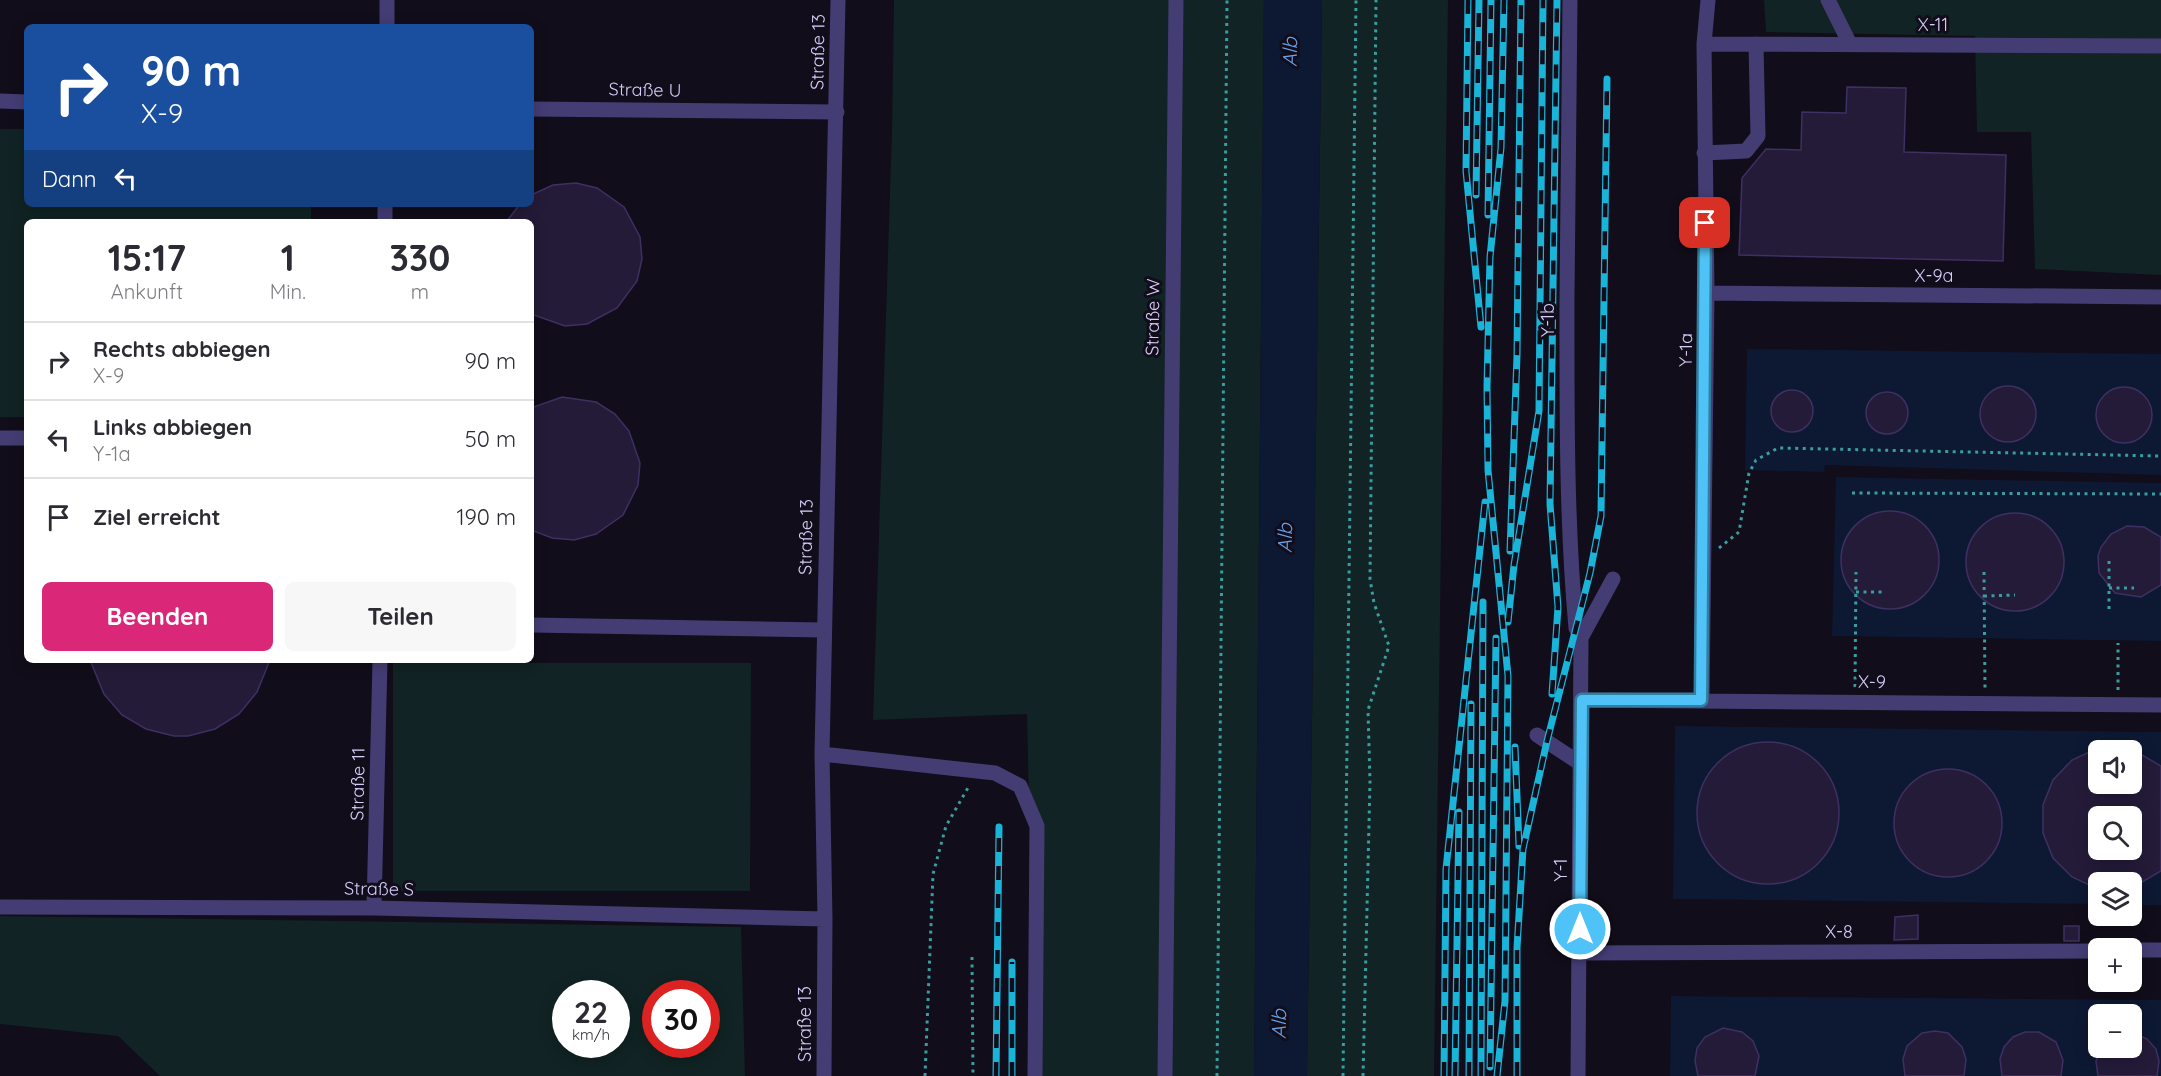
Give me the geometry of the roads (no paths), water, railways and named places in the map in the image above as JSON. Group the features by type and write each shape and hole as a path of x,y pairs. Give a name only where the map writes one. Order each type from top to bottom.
{"street":[{"path":"387,0 387,24"},
{"name":"Straße 13","path":"824,1076 825,919 822,754 838,0"},
{"name":"Straße W","path":"1165,1076 1176,0"},
{"name":"Y-1b","path":"1570,0 1566,465 1569,552 1576,628 1581,638 1582,700"},
{"name":"Y-1a","path":"1701,700 1707,293 1704,44 1708,0"},
{"path":"1828,0 1850,45"},
{"name":"X-11","path":"1704,44 2161,46"},
{"path":"1704,153 1746,151 1758,136 1756,44"},
{"path":"0,101 24,102"},
{"name":"Straße U","path":"534,109 837,112"},
{"name":"X-9a","path":"1707,293 2161,297"},
{"path":"0,438 24,438"},
{"name":"Y-1b","path":"1581,638 1613,579"},
{"path":"534,625 824,630"},
{"name":"Straße 11","path":"374,908 380,663"},
{"name":"X-9","path":"1582,700 2161,705"},
{"name":"Y-1","path":"1578,1076 1582,700"},
{"path":"1537,735 1581,764"},
{"path":"822,754 995,773 1020,786 1037,826 1035,1076"},
{"name":"Straße S","path":"0,907 374,908 825,919"},
{"path":"2142,950 2161,950"},
{"name":"X-8","path":"1580,953 2088,951"}],"water":[{"name":"Alb","path":"1264,0 1322,0 1307,1076 1254,1076"},
{"path":"1747,349 2161,354 2161,475 1825,465 1824,472 1745,470"},
{"path":"1836,477 2161,483 2161,641 1832,636"},
{"path":"1675,726 2161,732 2161,905 2142,905 2142,872 2088,872 2088,904 1673,899"},
{"path":"1671,996 2161,1000 2161,1076 1670,1076"}],"railway":[{"path":"1468,0 1466,171 1481,327"},
{"path":"1476,195 1479,0"},
{"path":"1488,215 1491,0"},
{"path":"1497,1076 1505,1001 1508,676 1488,470 1487,387 1490,257 1501,148 1504,0"},
{"path":"1510,551 1517,355 1521,0"},
{"path":"1508,622 1514,565 1539,411 1543,0"},
{"path":"1552,694 1558,607 1550,504 1557,0"},
{"path":"1517,1076 1517,948 1523,849 1547,741 1590,573 1601,516 1607,79"},
{"path":"1444,1076 1446,869 1485,502"},
{"path":"1481,1076 1483,602"},
{"path":"1490,1067 1496,638"},
{"path":"1469,1076 1471,704"},
{"path":"1515,747 1519,846"},
{"path":"1455,1076 1459,812"},
{"path":"996,1076 999,827"},
{"path":"1012,962 1012,1076"}]}
